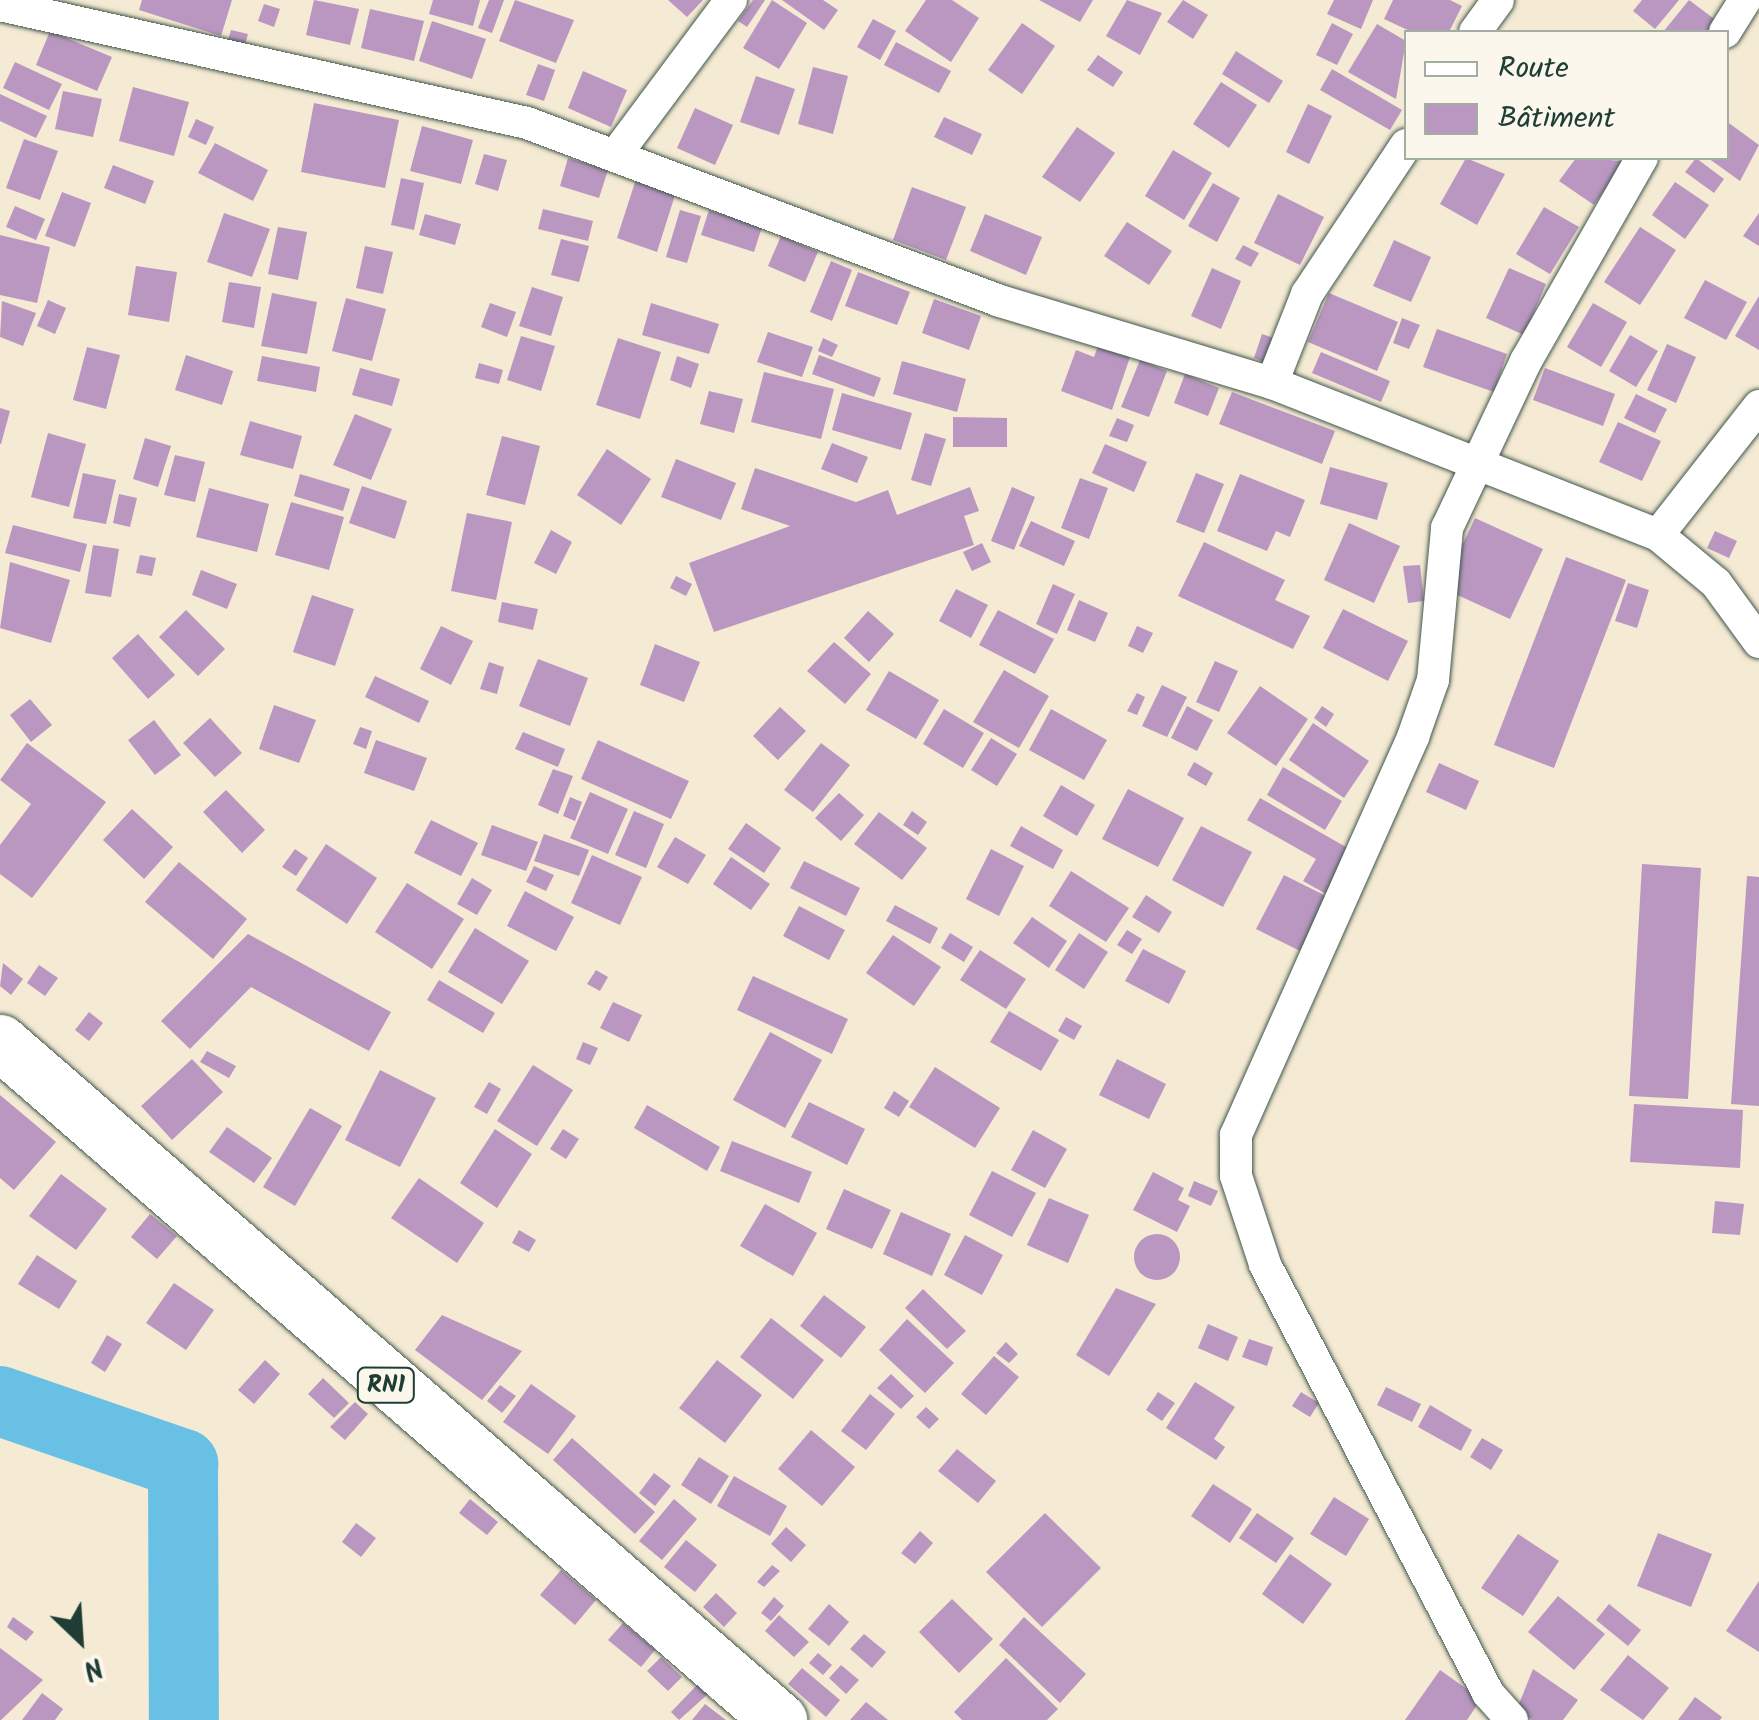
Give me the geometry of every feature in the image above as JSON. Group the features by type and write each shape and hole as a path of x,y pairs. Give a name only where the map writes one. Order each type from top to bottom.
{"highway":[{"name":"RN1","path":"0,1042 779,1720"}],"street":[{"path":"617,153 731,0"},
{"path":"1476,30 1498,0"},
{"path":"1726,30 1745,0"},
{"path":"0,5 404,93 617,153 1000,302 1272,383 1479,460 1658,535 1716,584 1758,639"},
{"path":"1272,383 1312,284 1404,148"},
{"path":"1512,1720 1488,1693 1265,1264 1236,1176 1236,1134 1433,680 1438,570 1479,460 1641,160"},
{"path":"1658,535 1759,406"}],"building":[{"path":"142,0 232,0 221,36 139,10"},
{"path":"314,0 359,9 350,45 306,35"},
{"path":"433,0 480,0 473,26 429,14"},
{"path":"489,0 504,0 492,33 478,28"},
{"path":"515,0 574,20 556,63 499,41"},
{"path":"668,0 703,0 687,17"},
{"path":"753,0 765,0 747,27 738,21"},
{"path":"772,0 807,23 779,69 743,48"},
{"path":"782,0 823,0 838,10 824,30"},
{"path":"926,0 952,0 979,18 951,62 905,31"},
{"path":"1039,0 1093,0 1080,22"},
{"path":"1127,0 1162,13 1140,55 1106,36"},
{"path":"1183,0 1208,15 1193,39 1167,22"},
{"path":"1334,0 1373,0 1361,29 1327,14"},
{"path":"1393,0 1450,0 1462,6 1450,30 1408,30 1384,19"},
{"path":"1642,0 1679,0 1655,29 1633,11"},
{"path":"1689,0 1721,24 1716,30 1665,30"},
{"path":"264,4 280,9 274,27 258,21"},
{"path":"370,9 424,21 414,61 361,48"},
{"path":"873,19 896,31 880,60 857,47"},
{"path":"432,21 486,39 472,79 419,61"},
{"path":"1022,23 1055,46 1022,94 988,70"},
{"path":"1332,23 1353,34 1337,65 1316,55"},
{"path":"1377,24 1404,40 1396,99 1348,72"},
{"path":"231,30 248,34 243,52 226,47"},
{"path":"50,31 112,57 97,91 36,65"},
{"path":"896,42 951,71 939,93 884,65"},
{"path":"1236,51 1283,81 1269,103 1222,74"},
{"path":"1098,55 1123,72 1113,87 1087,70"},
{"path":"15,62 62,84 49,110 3,88"},
{"path":"538,64 555,70 544,101 526,95"},
{"path":"813,67 848,76 833,134 798,124"},
{"path":"1332,69 1402,110 1390,130 1320,90"},
{"path":"583,71 627,90 611,127 568,108"},
{"path":"756,76 795,89 779,135 740,122"},
{"path":"1221,82 1257,105 1229,148 1193,124"},
{"path":"133,87 189,102 174,156 119,141"},
{"path":"63,91 102,99 93,137 55,129"},
{"path":"0,94 47,116 36,138 0,121"},
{"path":"314,103 399,120 385,188 301,172"},
{"path":"1308,104 1332,116 1309,164 1286,152"},
{"path":"695,108 733,125 715,165 677,148"},
{"path":"944,117 982,134 972,155 934,137"},
{"path":"196,119 214,127 206,145 188,137"},
{"path":"1729,123 1759,145 1740,181 1711,160 1729,160"},
{"path":"422,126 473,140 461,184 410,171"},
{"path":"1077,127 1115,153 1080,202 1042,177"},
{"path":"24,139 58,151 40,200 6,188"},
{"path":"215,143 268,170 253,201 198,173"},
{"path":"1173,150 1212,173 1184,220 1145,196"},
{"path":"484,154 507,160 498,191 475,184"},
{"path":"568,158 608,170 599,198 560,186"},
{"path":"1465,160 1505,174 1477,225 1440,204"},
{"path":"1575,160 1625,161 1594,205 1559,181"},
{"path":"1699,160 1724,179 1714,193 1685,172"},
{"path":"113,165 154,181 145,204 104,188"},
{"path":"401,178 424,183 414,230 391,225"},
{"path":"636,179 676,192 657,252 617,238"},
{"path":"1675,182 1709,205 1685,239 1652,215"},
{"path":"1213,183 1240,198 1217,242 1188,226"},
{"path":"912,187 966,207 946,260 893,240"},
{"path":"62,192 91,203 75,247 45,236"},
{"path":"1278,194 1324,217 1300,265 1254,243"},
{"path":"15,206 45,219 36,240 6,227"},
{"path":"1544,207 1579,227 1550,274 1516,254"},
{"path":"543,209 593,221 588,241 538,229"},
{"path":"680,210 701,216 687,263 666,257"},
{"path":"709,210 762,227 754,252 701,235"},
{"path":"224,213 270,229 252,277 207,262"},
{"path":"1759,213 1759,246 1743,236"},
{"path":"425,214 461,224 455,245 419,235"},
{"path":"985,214 1042,237 1026,275 970,251"},
{"path":"1127,222 1172,251 1149,285 1104,256"},
{"path":"278,227 307,232 298,280 268,274"},
{"path":"1640,227 1676,250 1640,305 1604,282"},
{"path":"0,235 50,247 37,303 0,295"},
{"path":"781,236 818,252 805,282 768,266"},
{"path":"561,239 589,246 579,282 551,275"},
{"path":"1394,240 1431,257 1411,302 1373,286"},
{"path":"1243,245 1259,253 1251,267 1235,259"},
{"path":"365,246 393,252 383,294 356,288"},
{"path":"831,261 852,270 832,321 810,312"},
{"path":"136,266 177,272 169,322 128,315"},
{"path":"1212,268 1241,281 1221,329 1191,316"},
{"path":"1509,268 1546,284 1524,335 1486,318"},
{"path":"858,272 910,292 897,325 845,306"},
{"path":"1705,280 1747,302 1726,340 1684,318"},
{"path":"229,282 261,287 254,328 222,322"},
{"path":"532,287 563,297 551,336 519,326"},
{"path":"272,293 317,302 307,354 261,346"},
{"path":"1329,293 1398,322 1377,371 1308,342"},
{"path":"1759,296 1759,350 1735,336"},
{"path":"346,298 386,309 372,361 332,351"},
{"path":"934,299 981,316 969,350 922,333"},
{"path":"48,300 66,308 55,334 37,326"},
{"path":"2,301 36,313 23,346 0,337"},
{"path":"490,303 516,312 507,337 481,327"},
{"path":"651,303 719,324 709,354 642,335"},
{"path":"1593,303 1627,322 1601,367 1567,347"},
{"path":"1402,318 1420,325 1409,349 1393,343"},
{"path":"1437,329 1507,354 1494,392 1423,367"},
{"path":"768,332 813,347 802,377 757,362"},
{"path":"1262,334 1279,340 1270,364 1254,358"},
{"path":"1630,335 1658,351 1636,387 1609,371"},
{"path":"521,336 555,346 541,391 507,380"},
{"path":"618,338 661,352 640,419 596,405"},
{"path":"823,338 838,345 832,357 818,351"},
{"path":"1667,344 1696,357 1676,403 1647,390"},
{"path":"1098,346 1130,357 1112,410 1061,391 1076,350 1094,357"},
{"path":"87,347 120,355 106,409 73,400"},
{"path":"1321,352 1390,381 1381,402 1312,373"},
{"path":"186,355 233,371 222,405 175,390"},
{"path":"819,355 881,378 874,397 812,374"},
{"path":"262,356 320,367 316,392 257,381"},
{"path":"677,356 699,364 691,388 670,380"},
{"path":"1140,360 1167,371 1149,417 1121,407"},
{"path":"902,361 966,379 957,412 893,394"},
{"path":"479,363 503,370 499,384 475,378"},
{"path":"360,368 400,379 392,406 352,395"},
{"path":"1545,368 1615,394 1603,426 1533,400"},
{"path":"764,372 834,389 821,439 751,422"},
{"path":"1185,374 1219,388 1208,416 1174,403"},
{"path":"709,391 743,399 734,433 700,424"},
{"path":"1232,392 1335,431 1322,464 1219,424"},
{"path":"842,393 912,413 901,450 832,430"},
{"path":"1636,394 1667,409 1655,433 1624,418"},
{"path":"0,408 10,411 1,444 0,444"},
{"path":"355,414 392,429 371,480 333,465"},
{"path":"953,417 1007,418 1007,447 953,447"},
{"path":"1117,418 1134,425 1127,442 1109,436"},
{"path":"250,421 302,436 293,469 240,455"},
{"path":"1618,422 1661,441 1642,481 1599,462"},
{"path":"48,433 86,444 69,507 31,497"},
{"path":"925,433 946,439 931,486 911,480"},
{"path":"502,436 540,446 525,505 486,495"},
{"path":"145,438 171,446 158,487 133,479"},
{"path":"832,443 868,457 857,483 821,469"},
{"path":"1105,444 1147,462 1134,492 1092,473"},
{"path":"607,449 651,479 621,525 577,495"},
{"path":"175,455 205,462 195,502 164,495"},
{"path":"676,459 736,483 721,520 661,497"},
{"path":"1330,467 1388,483 1377,520 1320,504"},
{"path":"755,468 856,502 888,490 897,515 970,487 979,511 964,516 974,545 714,632 689,563 790,526 741,509"},
{"path":"83,473 116,480 106,524 73,518"},
{"path":"1196,473 1224,484 1204,533 1176,522"},
{"path":"300,474 350,489 343,511 294,496"},
{"path":"1240,474 1305,500 1290,537 1276,531 1267,551 1217,531"},
{"path":"1080,478 1108,488 1089,539 1061,528"},
{"path":"362,486 407,501 395,539 349,523"},
{"path":"1012,487 1035,497 1014,550 991,541"},
{"path":"209,488 269,504 257,552 196,537"},
{"path":"119,494 137,498 130,527 113,523"},
{"path":"291,502 344,517 329,570 275,555"},
{"path":"467,513 512,522 496,600 451,591"},
{"path":"1475,518 1543,549 1510,619 1442,588"},
{"path":"1031,521 1075,541 1064,566 1019,546"},
{"path":"1349,523 1400,546 1374,603 1324,580"},
{"path":"13,525 87,544 80,572 5,553"},
{"path":"551,530 572,542 556,574 534,563"},
{"path":"1715,531 1737,541 1729,558 1707,548"},
{"path":"1204,542 1285,580 1275,600 1310,616 1293,649 1178,596"},
{"path":"982,543 991,562 972,571 963,552"},
{"path":"93,545 119,549 111,597 85,593"},
{"path":"140,555 156,558 152,576 136,573"},
{"path":"1566,557 1626,580 1554,768 1494,745"},
{"path":"10,562 70,580 51,643 0,628"},
{"path":"1420,565 1424,601 1408,603 1403,566"},
{"path":"201,570 237,584 227,609 192,595"},
{"path":"676,576 692,584 686,596 670,588"},
{"path":"1628,583 1649,590 1637,628 1615,621"},
{"path":"1053,584 1075,594 1057,634 1036,624"},
{"path":"956,589 988,605 971,638 939,621"},
{"path":"312,595 354,609 335,666 293,652"},
{"path":"1079,600 1108,613 1095,642 1067,630"},
{"path":"502,602 538,609 533,630 498,622"},
{"path":"1343,609 1408,641 1388,681 1323,648"},
{"path":"186,610 225,649 198,676 159,637"},
{"path":"998,610 1054,639 1035,674 979,645"},
{"path":"868,611 894,634 869,662 844,638"},
{"path":"441,626 473,641 451,685 420,669"},
{"path":"1137,626 1153,633 1143,653 1128,646"},
{"path":"138,634 175,675 148,699 112,658"},
{"path":"834,642 871,674 845,704 807,671"},
{"path":"655,644 700,662 684,702 640,685"},
{"path":"538,659 588,678 570,726 519,706"},
{"path":"1215,661 1238,671 1219,712 1196,702"},
{"path":"489,662 504,667 497,694 480,689"},
{"path":"1004,670 1049,696 1019,748 973,722"},
{"path":"889,671 939,700 916,739 866,710"},
{"path":"375,676 429,701 419,723 365,697"},
{"path":"1162,685 1187,697 1167,737 1142,726"},
{"path":"1260,686 1308,719 1276,766 1227,733"},
{"path":"1137,693 1145,697 1137,715 1127,711"},
{"path":"30,699 52,725 31,742 10,715"},
{"path":"274,705 316,720 299,763 259,749"},
{"path":"1187,706 1213,720 1197,751 1171,738"},
{"path":"1322,706 1334,714 1326,727 1314,718"},
{"path":"780,707 806,731 778,760 753,736"},
{"path":"944,709 984,733 963,768 923,744"},
{"path":"1051,709 1107,740 1084,780 1029,750"},
{"path":"210,718 242,753 215,777 183,743"},
{"path":"154,720 181,755 155,775 128,740"},
{"path":"1313,723 1369,761 1344,798 1289,760"},
{"path":"360,727 372,731 366,749 353,744"},
{"path":"523,732 565,749 558,767 515,749"},
{"path":"991,738 1017,754 997,786 971,770"},
{"path":"376,740 427,758 414,791 364,773"},
{"path":"598,740 689,781 671,819 581,779"},
{"path":"27,743 106,802 32,898 0,874 0,845 31,804 0,780"},
{"path":"821,743 850,765 813,812 784,790"},
{"path":"1194,762 1213,773 1206,786 1187,775"},
{"path":"1439,763 1479,781 1466,810 1426,792"},
{"path":"1283,767 1342,801 1325,830 1267,795"},
{"path":"553,769 573,776 558,814 538,805"},
{"path":"1061,785 1095,805 1077,836 1043,816"},
{"path":"1128,789 1184,818 1158,867 1102,839"},
{"path":"226,790 265,830 242,853 203,812"},
{"path":"590,792 628,809 608,854 570,838"},
{"path":"839,793 864,815 841,841 815,818"},
{"path":"570,797 582,802 575,821 563,816"},
{"path":"1260,798 1353,851 1328,895 1303,881 1316,859 1247,820"},
{"path":"132,809 173,847 144,879 103,840"},
{"path":"634,811 664,824 646,868 615,855"},
{"path":"912,811 927,822 918,835 903,825"},
{"path":"879,812 927,848 902,880 854,844"},
{"path":"431,820 478,843 461,876 414,853"},
{"path":"746,823 781,848 764,873 728,849"},
{"path":"492,825 538,842 526,871 481,855"},
{"path":"1021,826 1063,850 1053,869 1010,846"},
{"path":"1201,826 1252,852 1223,907 1172,880"},
{"path":"544,834 589,850 579,876 534,861"},
{"path":"675,837 706,855 688,884 657,867"},
{"path":"326,844 377,878 347,924 296,890"},
{"path":"295,849 308,858 296,876 282,867"},
{"path":"991,849 1024,866 999,916 966,899"},
{"path":"592,855 642,877 620,925 571,903"},
{"path":"731,857 770,884 751,910 713,884"},
{"path":"804,861 860,888 846,916 790,888"},
{"path":"179,862 247,919 213,959 145,902"},
{"path":"1642,864 1701,868 1688,1099 1629,1096"},
{"path":"534,866 554,875 546,891 526,882"},
{"path":"1071,871 1129,908 1106,942 1049,906"},
{"path":"1284,875 1328,897 1300,951 1256,929"},
{"path":"1747,876 1759,877 1759,1106 1731,1104"},
{"path":"472,878 492,890 477,915 457,904"},
{"path":"407,883 464,919 432,969 375,932"},
{"path":"525,891 574,917 556,951 507,926"},
{"path":"1146,895 1172,912 1159,933 1132,917"},
{"path":"895,905 938,928 930,944 886,921"},
{"path":"799,906 845,930 829,960 783,936"},
{"path":"1032,917 1067,941 1049,968 1013,943"},
{"path":"475,928 529,961 502,1004 448,972"},
{"path":"1127,930 1142,939 1132,954 1117,945"},
{"path":"950,933 973,947 964,962 941,948"},
{"path":"1079,933 1108,952 1084,989 1055,970"},
{"path":"248,934 391,1012 369,1051 251,987 190,1049 161,1021"},
{"path":"893,935 941,967 914,1006 866,973"},
{"path":"1143,949 1186,971 1169,1004 1125,981"},
{"path":"980,950 1026,979 1006,1009 960,980"},
{"path":"3,963 23,979 11,995 0,986"},
{"path":"39,965 58,978 45,996 27,983"},
{"path":"596,970 608,977 600,991 587,984"},
{"path":"753,976 848,1019 832,1054 737,1010"},
{"path":"439,980 495,1013 483,1033 427,1000"},
{"path":"613,1002 642,1015 629,1042 600,1028"},
{"path":"1009,1011 1059,1040 1041,1071 990,1042"},
{"path":"89,1012 103,1023 89,1041 75,1030"},
{"path":"1066,1017 1082,1026 1074,1040 1058,1031"},
{"path":"770,1032 822,1060 785,1128 733,1100"},
{"path":"583,1042 598,1048 590,1065 576,1059"},
{"path":"207,1051 236,1066 229,1078 200,1062"},
{"path":"192,1059 223,1092 172,1140 141,1106"},
{"path":"1117,1059 1166,1084 1149,1119 1099,1095"},
{"path":"533,1065 573,1090 537,1146 497,1121"},
{"path":"935,1067 1000,1108 975,1148 909,1107"},
{"path":"380,1070 436,1098 400,1167 345,1140"},
{"path":"489,1082 501,1089 487,1114 474,1107"},
{"path":"894,1091 909,1101 899,1117 884,1108"},
{"path":"0,1095 56,1142 14,1190 0,1178"},
{"path":"809,1102 865,1129 847,1165 791,1137"},
{"path":"1634,1104 1743,1110 1740,1168 1630,1162"},
{"path":"647,1105 720,1147 707,1171 634,1128"},
{"path":"310,1108 342,1126 295,1206 263,1187"},
{"path":"227,1127 272,1158 254,1183 209,1152"},
{"path":"495,1129 532,1154 497,1208 460,1183"},
{"path":"563,1129 579,1139 566,1159 550,1149"},
{"path":"1033,1130 1067,1149 1045,1188 1011,1170"},
{"path":"732,1141 812,1172 799,1203 720,1171"},
{"path":"992,1171 1036,1193 1012,1237 969,1215"},
{"path":"1153,1172 1184,1188 1178,1200 1190,1206 1177,1232 1133,1210"},
{"path":"61,1174 107,1209 76,1250 29,1216"},
{"path":"419,1178 484,1223 457,1263 391,1218"},
{"path":"1194,1181 1218,1191 1211,1206 1188,1196"},
{"path":"844,1189 891,1210 872,1249 826,1229"},
{"path":"1049,1198 1089,1215 1068,1263 1027,1245"},
{"path":"1715,1201 1744,1204 1740,1235 1712,1233"},
{"path":"765,1204 817,1233 793,1276 740,1246"},
{"path":"901,1212 951,1234 932,1276 883,1254"},
{"path":"150,1214 177,1236 157,1259 131,1237"},
{"path":"519,1230 536,1240 529,1252 512,1243"},
{"path":"1157,1234 1173,1241 1180,1257 1173,1273 1157,1280 1141,1273 1134,1257 1141,1241"},
{"path":"965,1235 1003,1255 982,1295 944,1275"},
{"path":"37,1255 77,1281 59,1309 18,1284"},
{"path":"174,1283 214,1310 186,1350 146,1323"},
{"path":"1116,1288 1156,1304 1109,1376 1076,1355"},
{"path":"923,1289 966,1331 947,1349 905,1308"},
{"path":"824,1295 866,1327 841,1358 800,1326"},
{"path":"442,1315 522,1351 482,1400 415,1350"},
{"path":"771,1318 824,1360 793,1399 740,1357"},
{"path":"907,1319 954,1363 925,1393 879,1350"},
{"path":"1208,1324 1238,1337 1228,1361 1198,1348"},
{"path":"107,1335 122,1344 105,1372 91,1363"},
{"path":"1249,1339 1273,1347 1267,1366 1242,1357"},
{"path":"1006,1342 1018,1354 1009,1363 996,1353"},
{"path":"994,1356 1019,1377 986,1415 961,1394"},
{"path":"265,1360 280,1374 254,1404 238,1390"},
{"path":"717,1360 762,1395 725,1443 679,1408"},
{"path":"891,1374 914,1396 901,1409 877,1388"},
{"path":"323,1378 349,1403 334,1418 308,1394"},
{"path":"1195,1382 1235,1407 1214,1439 1225,1447 1216,1460 1166,1428"},
{"path":"531,1384 576,1416 548,1454 503,1422"},
{"path":"500,1385 516,1396 502,1413 487,1401"},
{"path":"1386,1387 1421,1404 1412,1422 1377,1405"},
{"path":"1158,1392 1175,1403 1162,1421 1146,1410"},
{"path":"1301,1392 1319,1403 1310,1417 1292,1406"},
{"path":"870,1394 895,1414 866,1450 841,1431"},
{"path":"355,1402 368,1414 345,1440 330,1427"},
{"path":"1430,1405 1472,1430 1461,1451 1418,1427"},
{"path":"926,1407 939,1419 929,1429 916,1417"},
{"path":"811,1430 855,1467 822,1506 778,1469"},
{"path":"572,1438 655,1512 635,1534 553,1460"},
{"path":"1482,1438 1503,1450 1491,1470 1470,1457"},
{"path":"957,1449 996,1481 978,1503 938,1471"},
{"path":"699,1457 729,1476 711,1504 681,1485"},
{"path":"654,1473 671,1486 655,1506 639,1493"},
{"path":"734,1476 787,1506 770,1536 717,1506"},
{"path":"1213,1484 1252,1509 1230,1543 1191,1516"},
{"path":"1334,1497 1369,1519 1346,1556 1310,1534"},
{"path":"470,1499 498,1522 487,1535 459,1513"},
{"path":"674,1499 697,1519 662,1560 639,1541"},
{"path":"1045,1513 1101,1568 1042,1627 986,1572"},
{"path":"1257,1513 1294,1538 1276,1563 1239,1538"},
{"path":"356,1523 376,1538 361,1557 342,1542"},
{"path":"786,1527 806,1545 791,1562 771,1544"},
{"path":"920,1531 933,1543 915,1564 901,1553"},
{"path":"1658,1533 1712,1554 1691,1607 1637,1586"},
{"path":"1518,1534 1559,1561 1523,1616 1481,1588"},
{"path":"686,1540 717,1565 695,1592 664,1567"},
{"path":"1290,1554 1332,1584 1303,1624 1262,1594"},
{"path":"772,1565 780,1571 764,1587 757,1582"},
{"path":"561,1570 596,1600 575,1625 540,1595"},
{"path":"1759,1581 1759,1652 1726,1631"},
{"path":"716,1593 737,1613 724,1627 703,1607"},
{"path":"1558,1596 1605,1634 1574,1670 1528,1632"},
{"path":"774,1597 784,1606 771,1621 761,1613"},
{"path":"952,1599 993,1639 959,1673 919,1632"},
{"path":"829,1604 849,1622 829,1646 808,1629"},
{"path":"1609,1604 1641,1630 1628,1646 1596,1620"},
{"path":"779,1615 809,1642 794,1657 765,1631"},
{"path":"13,1617 34,1632 26,1641 7,1627"},
{"path":"1024,1617 1086,1674 1060,1703 999,1645"},
{"path":"623,1623 655,1650 641,1667 608,1640"},
{"path":"864,1634 886,1652 872,1668 850,1649"},
{"path":"0,1648 43,1680 1,1720 0,1720"},
{"path":"818,1653 832,1665 823,1675 809,1663"},
{"path":"1628,1655 1669,1688 1643,1720 1600,1690"},
{"path":"661,1657 682,1677 668,1691 647,1671"},
{"path":"1006,1658 1058,1709 1047,1720 962,1720 954,1712"},
{"path":"841,1665 859,1680 846,1694 829,1678"},
{"path":"802,1668 840,1700 826,1717 788,1684"},
{"path":"1533,1669 1578,1700 1563,1720 1532,1720 1517,1709"},
{"path":"1440,1670 1481,1699 1467,1720 1405,1720"},
{"path":"698,1684 708,1694 679,1720 671,1712"},
{"path":"42,1693 63,1709 55,1720 22,1720"},
{"path":"1695,1697 1722,1717 1720,1720 1678,1720"},
{"path":"866,1702 888,1720 850,1720"},
{"path":"705,1704 726,1720 692,1720"}],"waterway":[{"path":"0,1401 183,1464 184,1720"}]}
